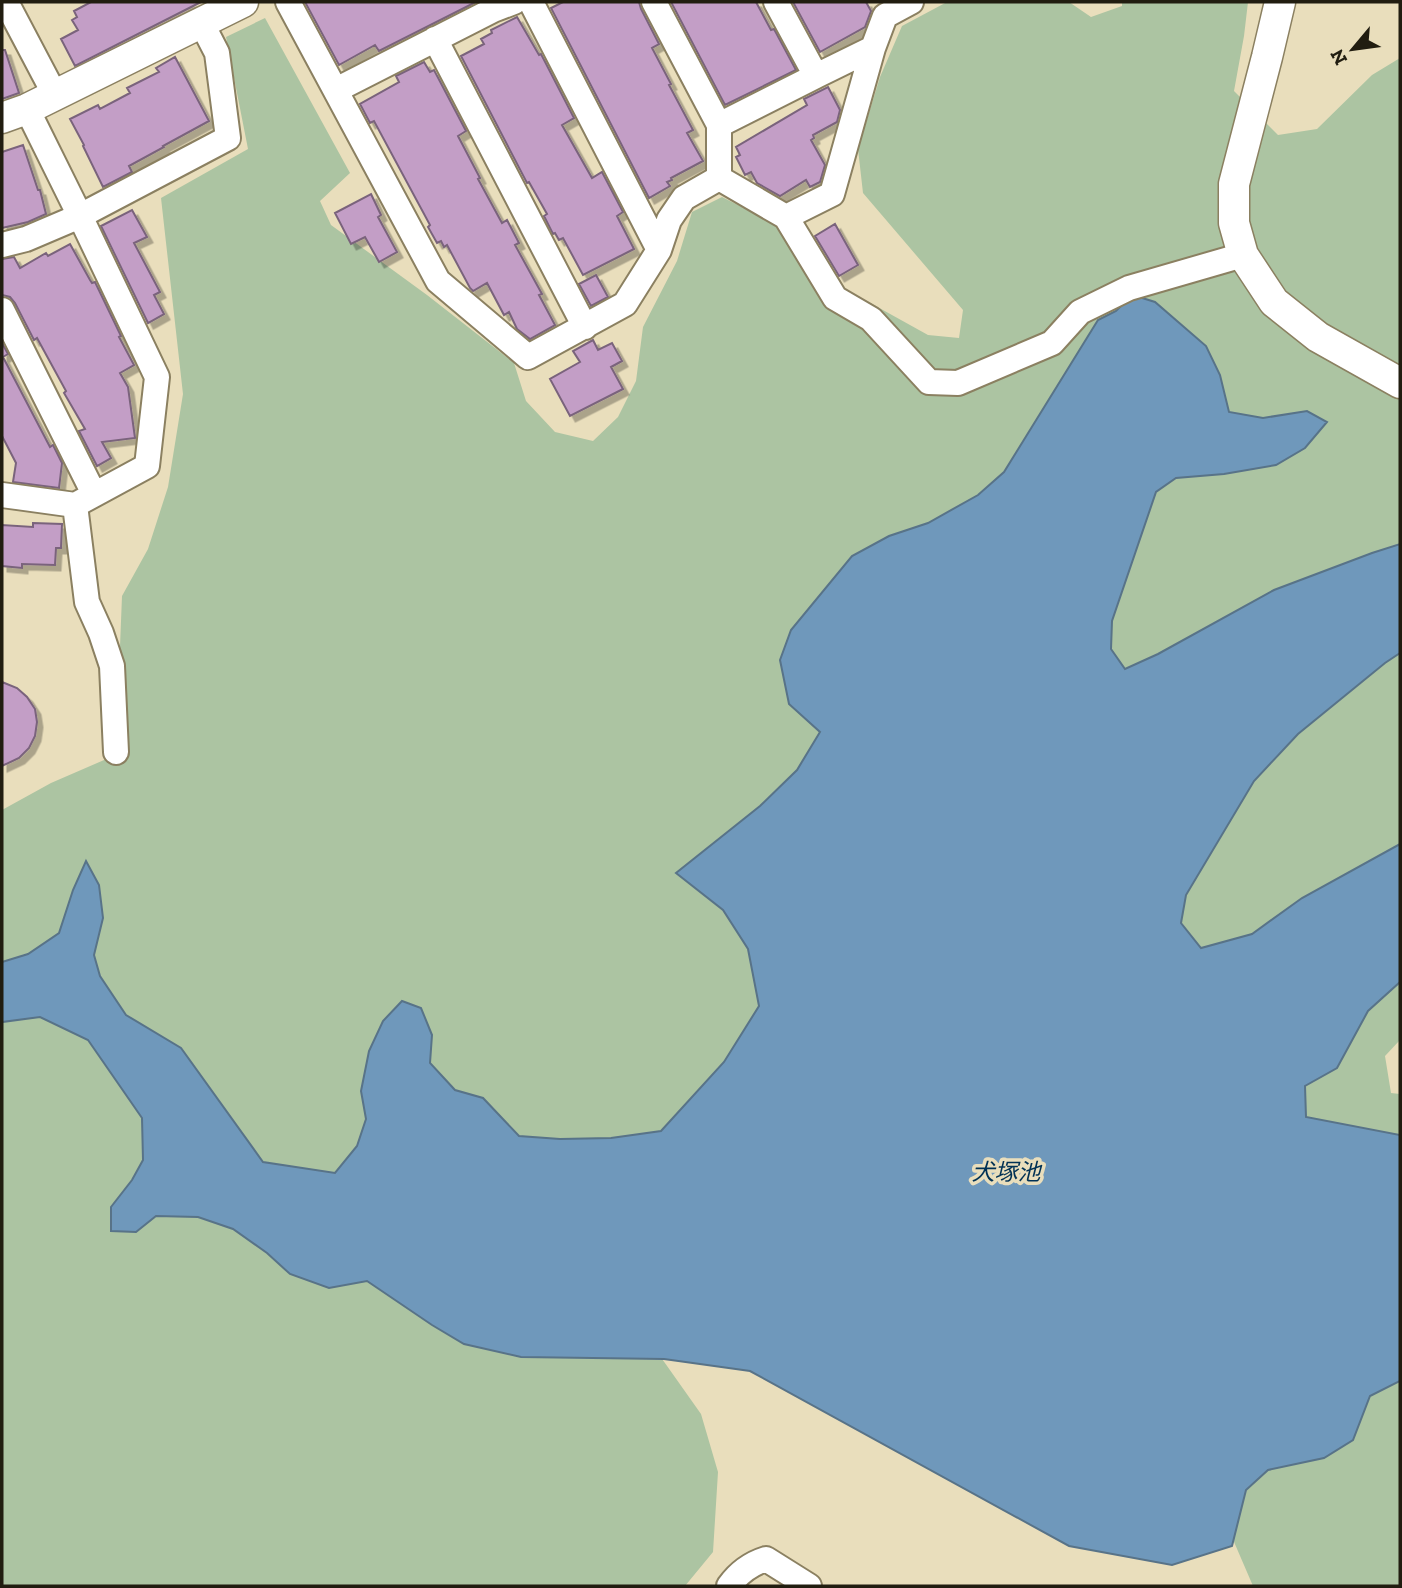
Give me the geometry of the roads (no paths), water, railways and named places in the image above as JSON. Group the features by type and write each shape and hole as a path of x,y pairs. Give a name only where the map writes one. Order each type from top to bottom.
{"street":[{"path":"6,2 55,95"},
{"path":"2,495 84,499 147,466 157,377 80,216 14,114 243,2"},
{"path":"288,2 438,281 528,357 625,304 659,250 669,220 684,198 719,178"},
{"path":"336,90 493,10 514,2"},
{"path":"530,2 659,250"},
{"path":"654,2 719,125 719,178"},
{"path":"776,2 816,76"},
{"path":"1280,2 1234,184 1234,222 1244,255 1274,302 1318,337 1400,383"},
{"path":"786,217 832,194 873,48 885,16 904,3"},
{"path":"2,245 26,239 80,216 228,138 217,53 201,22"},
{"path":"435,39 585,327"},
{"path":"719,125 873,48"},
{"path":"719,178 786,217 835,298 871,319 929,382 958,383 1052,343 1080,312 1129,288 1244,255"},
{"path":"2,310 84,499 87,602 112,666 116,752"},
{"path":"729,1586 739,1573 766,1559 809,1586"}],"water":[{"name":"犬塚池","path":"1139,297 1155,302 1206,346 1220,375 1229,412 1263,418 1307,411 1327,422 1305,448 1276,465 1224,474 1176,478 1156,492 1112,621 1111,649 1125,669 1158,654 1274,590 1400,544 1400,653 1298,734 1254,781 1186,895 1181,923 1201,948 1252,934 1302,898 1400,844 1400,982 1368,1011 1337,1068 1305,1086 1306,1117 1400,1135 1400,1381 1370,1396 1353,1440 1324,1458 1268,1470 1246,1490 1232,1546 1172,1565 1069,1546 750,1371 664,1359 521,1357 464,1344 367,1281 329,1288 290,1274 267,1253 233,1229 198,1217 156,1216 136,1232 111,1231 111,1207 132,1180 143,1160 142,1118 88,1040 40,1017 2,1022 2,962 28,954 59,933 86,861 99,885 103,918 94,955 100,976 126,1015 181,1048 263,1162 335,1173 357,1146 366,1119 361,1091 369,1051 383,1021 402,1001 421,1008 432,1035 430,1063 455,1090 483,1098 519,1136 560,1139 611,1138 661,1131 724,1062 759,1006 748,949 723,910 676,873 760,806 797,770 820,732 789,704 780,660 791,630 852,556 889,536 928,523 978,495 1004,472 1098,320 1116,311 1126,301"}]}
